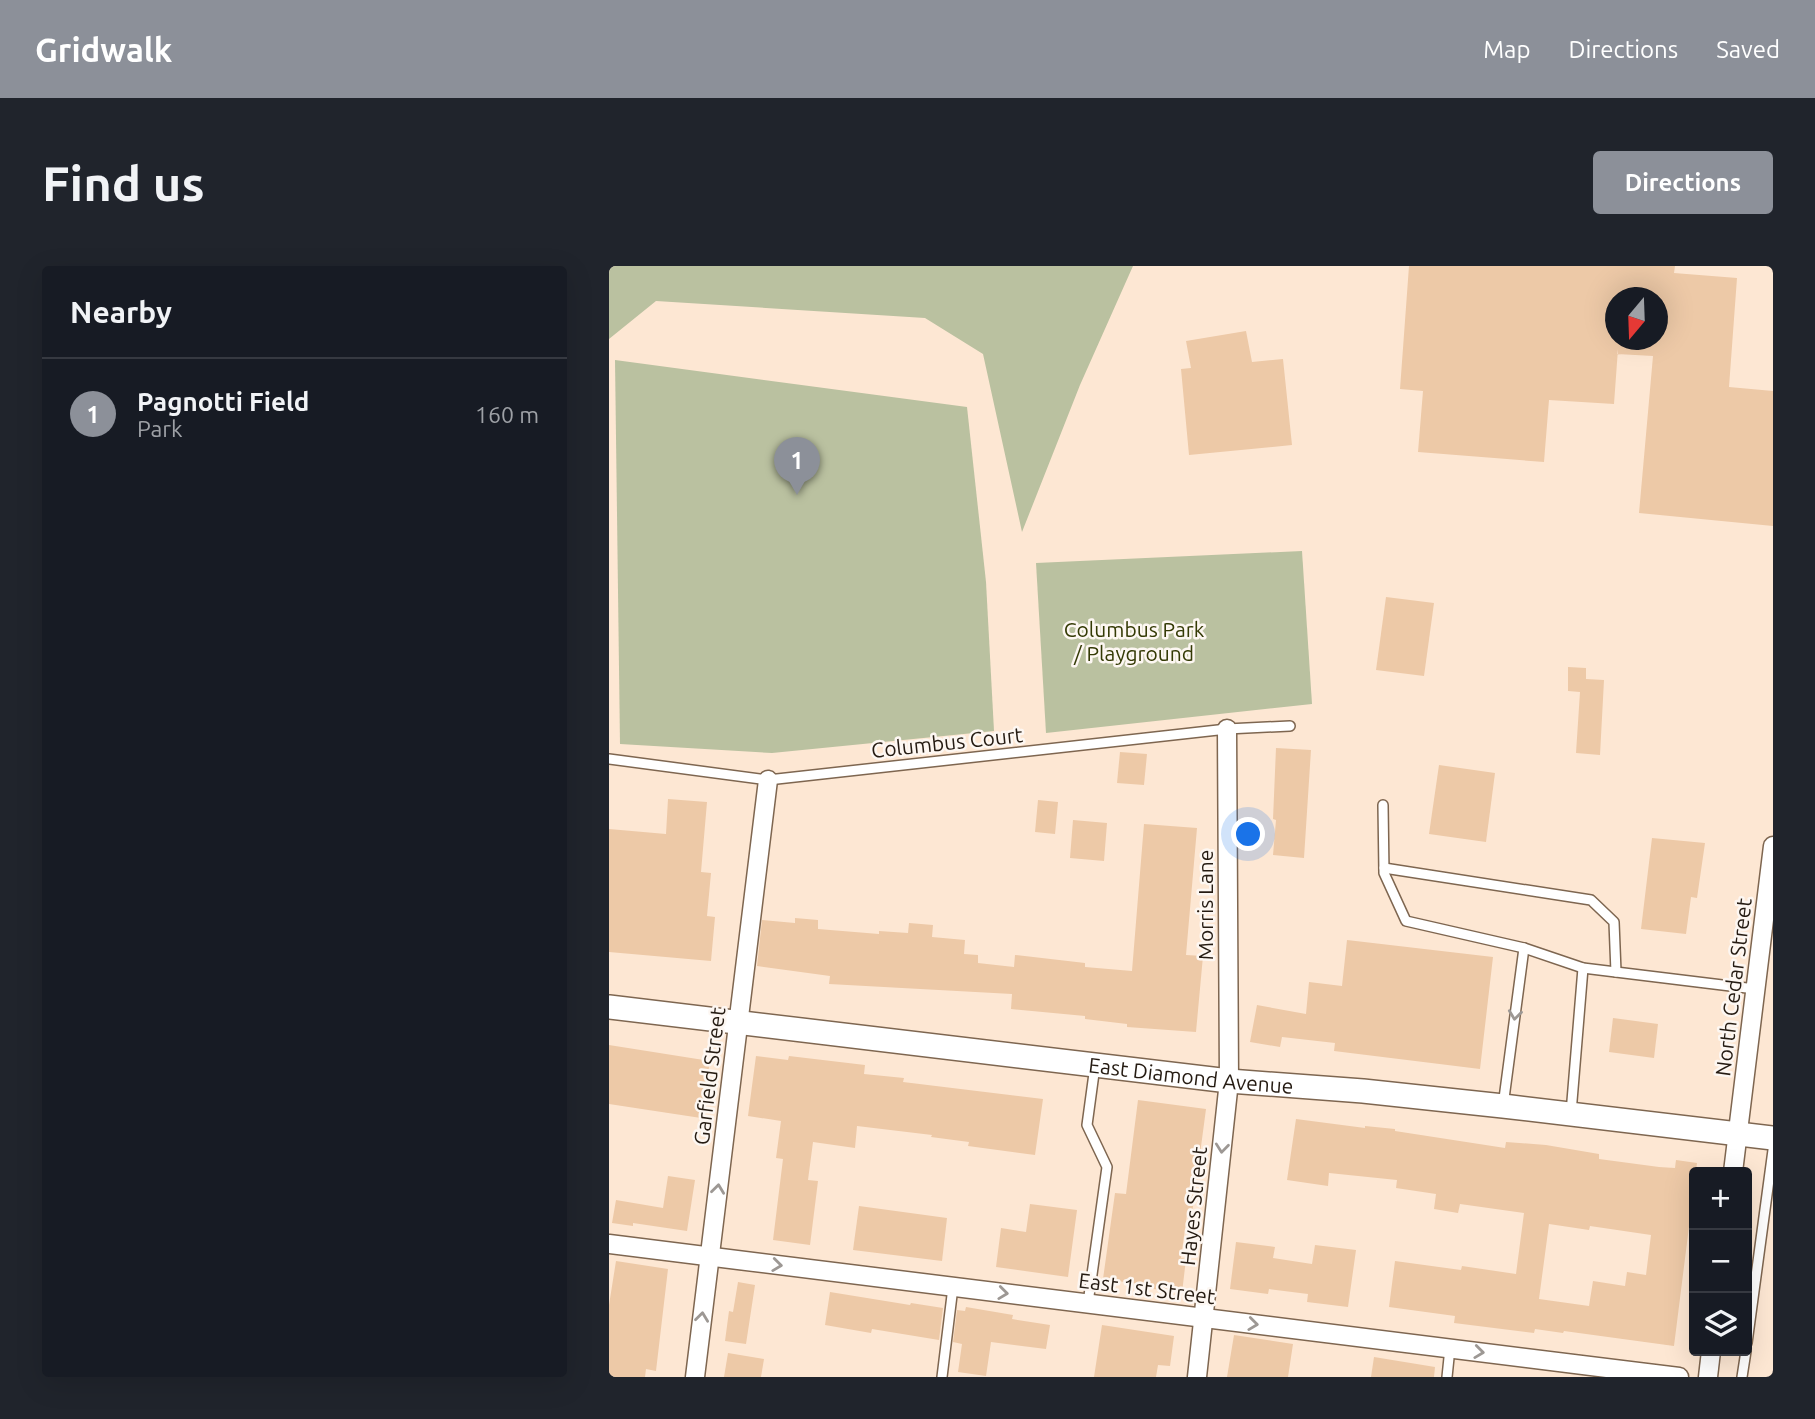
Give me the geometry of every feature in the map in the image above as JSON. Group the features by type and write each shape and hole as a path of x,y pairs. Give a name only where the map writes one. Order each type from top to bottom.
{"street":[{"name":"Morris Lane","path":"1227,729 1229,1080"},
{"name":"Garfield Street","path":"695,1377 768,780"},
{"name":"North Cedar Street","path":"1734,1167 1773,846"},
{"name":"East Diamond Avenue","path":"609,1007 1095,1065 1503,1105 1773,1138"},
{"name":"Hayes Street","path":"1197,1377 1229,1080"},
{"name":"East 1st Street","path":"609,1244 1679,1377"},
{"path":"1708,1377 1710,1356"}],"lane":[{"name":"Columbus Court","path":"609,760 768,780 1227,729 1290,726"},
{"path":"1383,805 1384,868 1406,921 1524,948 1583,968 1755,989"},
{"path":"1384,868 1591,900 1614,922 1616,972"},
{"path":"1503,1105 1524,948"},
{"path":"1571,1113 1583,968"},
{"path":"1088,1303 1107,1167 1087,1125 1095,1065"},
{"path":"1752,1276 1773,1150"},
{"path":"942,1377 953,1287"},
{"path":"1447,1377 1450,1348"},
{"path":"1742,1377 1745,1356"}],"green space":[{"path":"609,266 1133,266 1080,385 1022,532 983,354 925,318 656,301 609,339"},
{"path":"615,360 967,407 986,582 994,731 772,753 620,744"},
{"name":"Columbus Park / Playground","path":"1302,551 1312,704 1046,733 1036,563"}],"building":[{"path":"1409,266 1675,266 1674,273 1737,278 1729,387 1773,391 1773,526 1639,513 1653,356 1618,354 1614,404 1549,400 1544,462 1418,452 1423,391 1400,389"},
{"path":"1246,331 1252,362 1283,359 1292,445 1189,455 1181,369 1191,368 1186,341"},
{"path":"1386,597 1434,603 1424,676 1376,670"},
{"path":"1568,667 1586,668 1586,679 1604,680 1600,755 1576,753 1580,692 1568,691"},
{"path":"1276,748 1311,750 1304,858 1273,855"},
{"path":"1120,752 1147,754 1144,785 1117,783"},
{"path":"1439,765 1495,773 1486,842 1429,834"},
{"path":"668,799 707,802 701,872 711,873 707,916 715,917 711,961 609,952 609,829 666,834"},
{"path":"1038,800 1058,802 1055,834 1035,832"},
{"path":"1073,820 1107,823 1104,861 1070,858"},
{"path":"1144,824 1197,828 1186,955 1203,956 1196,1032 1127,1027 1127,1024 1085,1019 1085,1016 1011,1009 1012,994 829,984 830,976 757,966 762,920 795,923 795,918 818,920 818,929 879,934 879,931 908,933 909,923 933,925 932,937 965,940 964,954 978,955 978,963 1014,967 1015,955 1085,963 1085,967 1132,971"},
{"path":"1652,838 1705,843 1697,898 1691,897 1686,934 1641,929"},
{"path":"1347,940 1493,957 1480,1069 1334,1051 1335,1043 1282,1037 1280,1047 1250,1042 1257,1005 1306,1014 1309,982 1342,986"},
{"path":"1613,1018 1658,1024 1654,1058 1609,1052"},
{"path":"609,1045 710,1061 701,1118 609,1104"},
{"path":"756,1056 788,1060 789,1056 865,1065 864,1074 904,1078 903,1082 1043,1099 1035,1155 968,1146 969,1142 931,1137 932,1135 857,1126 855,1148 813,1142 808,1180 818,1181 810,1245 773,1240 783,1159 776,1158 781,1121 748,1116"},
{"path":"1138,1100 1206,1109 1192,1214 1187,1214 1181,1258 1186,1259 1182,1293 1103,1279 1115,1193 1126,1194"},
{"path":"1296,1119 1395,1129 1505,1148 1506,1142 1546,1145 1599,1154 1599,1159 1659,1167 1675,1168 1676,1160 1697,1163 1696,1167 1689,1167 1689,1227 1674,1346 1564,1331 1535,1329 1534,1333 1454,1323 1455,1316 1389,1307 1395,1261 1461,1270 1462,1266 1516,1274 1524,1213 1460,1204 1458,1213 1434,1209 1436,1194 1396,1188 1397,1180 1329,1173 1328,1186 1287,1180","holes":["1549,1224 1589,1230 1590,1226 1651,1235 1646,1275 1627,1272 1625,1286 1593,1281 1589,1306 1539,1299"]},
{"path":"668,1176 695,1180 687,1231 633,1223 633,1226 612,1223 616,1200 663,1208"},
{"path":"1030,1204 1077,1210 1068,1277 996,1267 1001,1228 1026,1232"},
{"path":"859,1206 947,1218 942,1261 853,1250"},
{"path":"1236,1242 1275,1247 1273,1258 1312,1264 1315,1245 1356,1250 1348,1307 1307,1302 1308,1294 1269,1289 1268,1294 1230,1289"},
{"path":"616,1261 668,1269 656,1371 646,1369 645,1377 609,1377 609,1305"},
{"path":"738,1282 755,1285 746,1344 725,1341 729,1311 733,1312"},
{"path":"830,1292 943,1308 939,1340 872,1329 871,1333 825,1325"},
{"path":"966,1307 1050,1325 1046,1349 991,1342 986,1376 958,1372 962,1344 953,1342 957,1310 965,1311"},
{"path":"1102,1325 1174,1336 1170,1366 1158,1365 1156,1377 1094,1377"},
{"path":"1234,1335 1293,1344 1288,1377 1227,1377"},
{"path":"728,1353 764,1359 761,1377 724,1377"},
{"path":"1374,1357 1435,1367 1434,1377 1371,1377"}],"place":[{"name":"Pagnotti Field","path":"797,495"}]}
